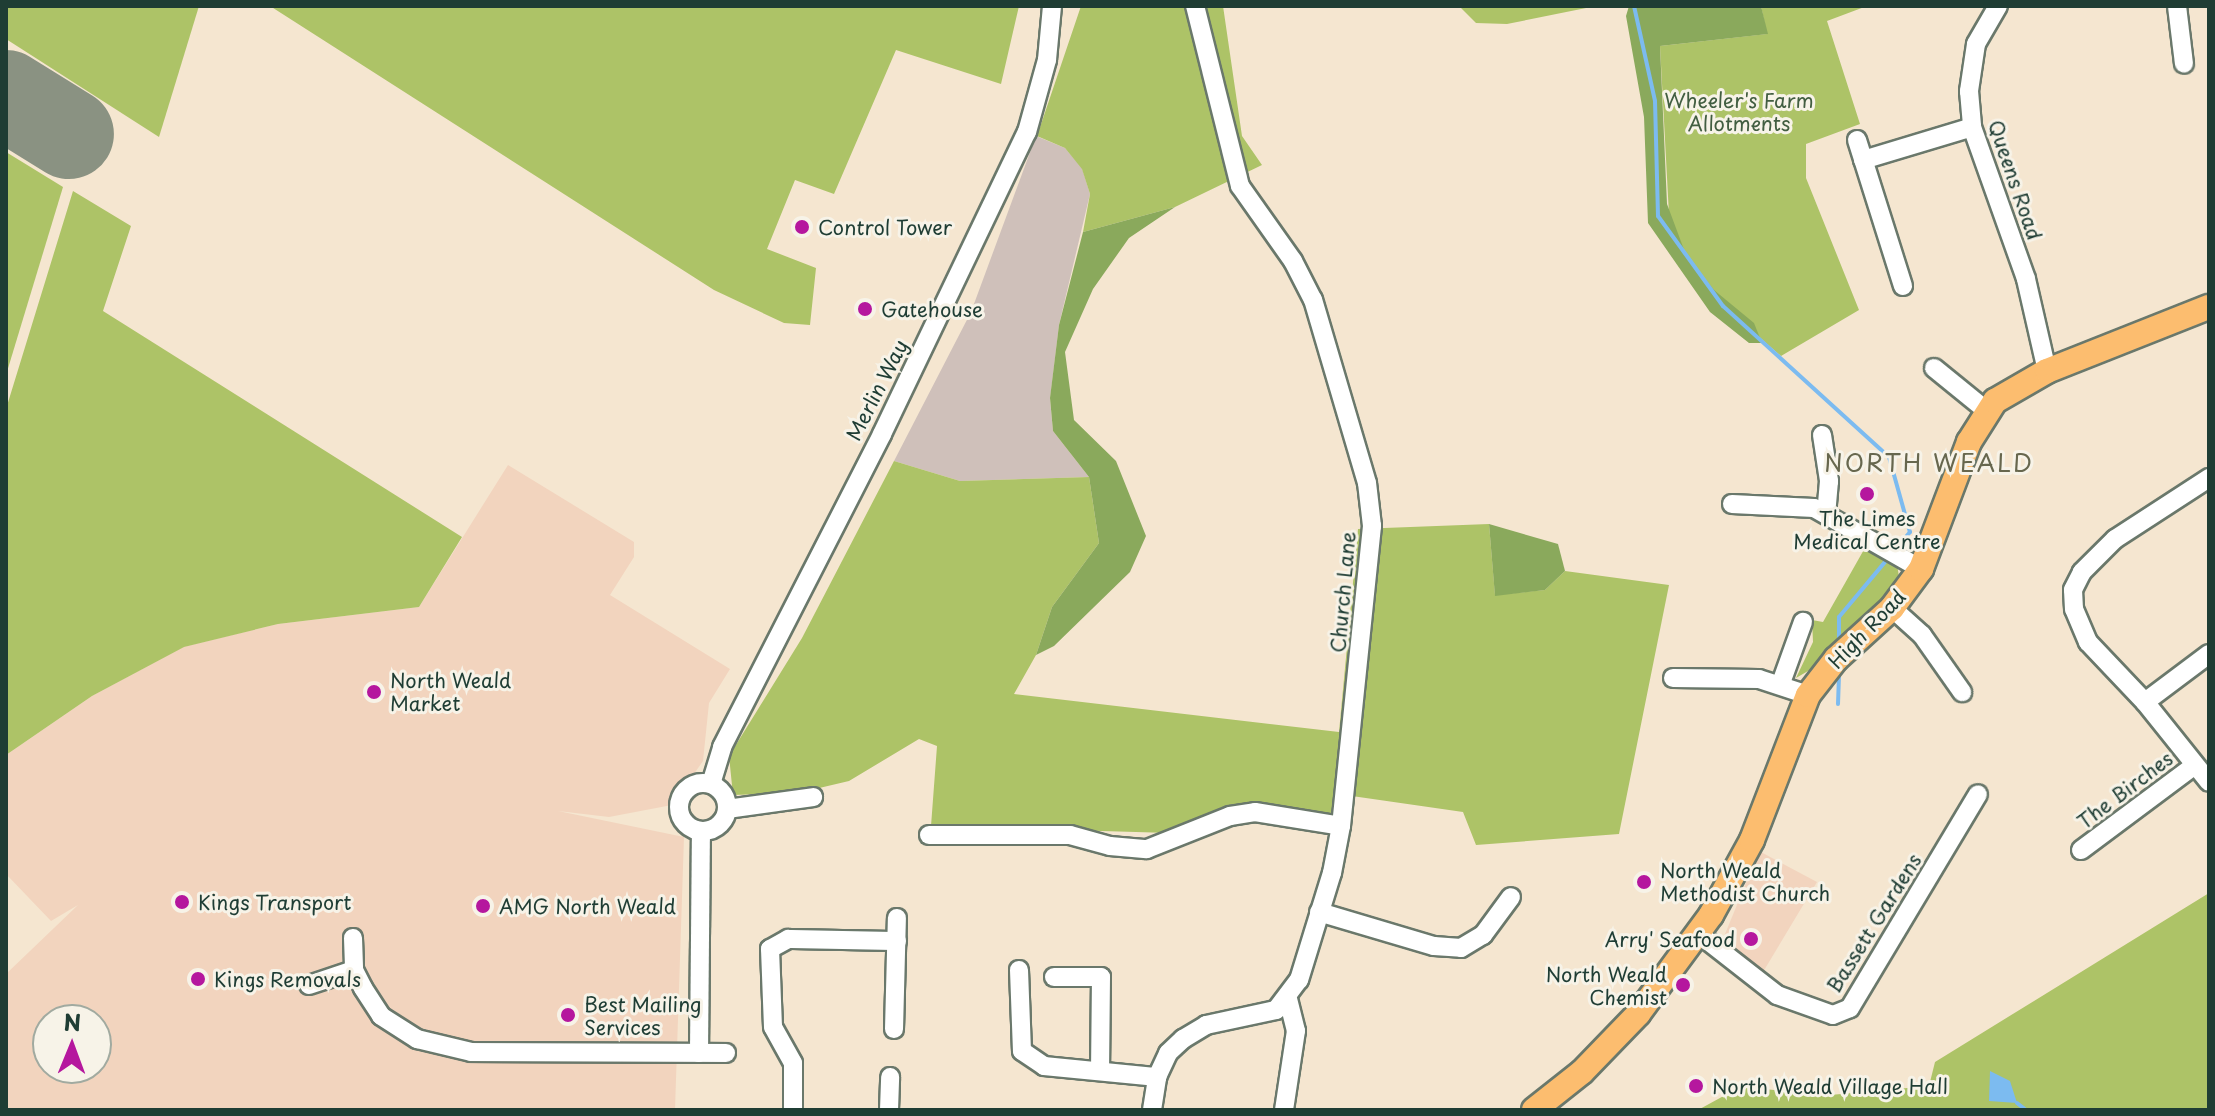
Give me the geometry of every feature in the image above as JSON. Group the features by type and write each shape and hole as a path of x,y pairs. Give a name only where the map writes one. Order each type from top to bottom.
{"main road":[{"name":"High Road","path":"1534,1110 1582,1072 1629,1024 1699,934 1752,840 1808,695 1836,659 1892,608 1921,569 1969,442 1987,411 2010,389 2047,371 2209,307"}],"street":[{"name":"Merlin Way","path":"711,784 722,747 882,434 1027,132 1047,60 1052,6"},
{"name":"Church Lane","path":"1195,6 1240,186 1293,261 1313,300 1367,483 1370,568 1341,826 1299,980 1288,1000"},
{"name":"Queens Road","path":"1998,6 1976,44 1969,91 1972,127 2026,279 2047,371"},
{"path":"2177,6 2184,64"},
{"path":"1863,160 1972,127"},
{"path":"1857,140 1903,286"},
{"path":"1934,368 1987,411"},
{"path":"1822,435 1829,481 1826,513"},
{"path":"2209,478 2115,539 2082,572 2073,590 2074,609 2088,642 2145,702 2209,782"},
{"path":"1732,504 1826,513 1921,569"},
{"path":"1892,608 1922,635 1962,692"},
{"path":"1781,683 1803,622"},
{"path":"2145,702 2209,654"},
{"path":"1673,678 1781,683 1808,695"},
{"name":"The Birches","path":"2081,850 2195,765"},
{"path":"711,784 725,797 727,809 721,823 701,831 683,820 680,799 689,787 711,784"},
{"name":"Bassett Gardens","path":"1699,934 1777,995 1833,1015 1850,1008 1978,794"},
{"path":"727,809 813,797"},
{"path":"929,835 1070,835 1110,846 1147,849 1255,812 1341,826"},
{"path":"699,1053 701,831"},
{"path":"1319,912 1434,946 1461,948 1483,935 1511,897"},
{"path":"894,1029 897,918"},
{"path":"353,938 354,970 381,1016 417,1039 471,1052 726,1053"},
{"path":"793,1110 793,1063 773,1027 770,949 788,939 897,941"},
{"path":"309,985 354,970"},
{"path":"1019,970 1022,1051 1044,1066 1100,1069 1157,1077"},
{"path":"1054,977 1101,977 1100,1069"},
{"path":"1152,1110 1157,1077 1168,1053 1206,1025 1263,1017 1288,1000 1296,1031 1284,1110"},
{"path":"889,1110 890,1077"}],"shaded area":[{"path":"1036,136 1065,148 1082,168 1090,194 1059,325 1050,399 1053,431 1089,477 960,481 894,461 971,312"},
{"path":"508,465 634,542 634,557 610,595 730,669 709,703 703,761 672,805 609,817 558,811 684,837 675,1110 6,1110 6,974 78,905 51,921 6,874 6,755 92,696 183,647 278,624 419,607"},
{"path":"1759,851 1817,882 1760,977 1723,939"}],"green space":[{"path":"6,6 199,6 159,137 6,39"},
{"path":"270,6 1019,6 1001,84 896,50 834,194 795,180 767,249 816,268 810,325 784,323 714,290"},
{"path":"1081,6 1223,6 1242,136 1262,165 1175,207 1083,232 1090,194 1082,169 1065,148 1037,136"},
{"path":"1459,6 1596,6 1507,24 1476,23"},
{"path":"1629,6 1761,6 1768,34 1660,46 1667,204 1686,255 1714,290 1754,323 1762,343 1749,343 1710,312 1648,223 1644,117 1626,16"},
{"name":"Wheeler's Farm Allotments","path":"1761,6 1867,6 1827,21 1860,124 1806,144 1806,178 1859,310 1781,356 1710,294 1683,258 1669,215 1660,46 1767,34"},
{"path":"6,152 63,187 6,375"},
{"path":"73,191 131,226 103,311 462,537 419,607 278,624 184,647 92,696 6,755 6,409"},
{"path":"1175,207 1129,238 1093,289 1065,352 1074,420 1116,461 1146,536 1130,572 1054,646 1036,655 1052,607 1099,543 1089,477 1053,431 1050,398 1059,325 1083,232"},
{"path":"894,461 960,481 1089,477 1099,543 1052,607 1036,655 1014,694 1339,732 1358,529 1489,524 1495,595 1545,590 1565,571 1669,585 1619,834 1476,845 1463,812 1338,794 1330,815 1232,804 1170,833 931,826 937,746 919,739 849,781 798,793 733,795 729,756 802,638"},
{"path":"1489,524 1558,544 1565,571 1545,590 1495,596"},
{"path":"1866,546 1897,564 1900,583 1820,664 1796,678 1813,642 1812,620 1823,622"},
{"path":"2209,893 2209,1110 1698,1110 1740,1087 1830,1095 1929,1086 1935,1062"}],"water":[{"path":"1990,1071 2010,1081 2017,1103 1989,1101"}],"waterway":[{"path":"1634,6 1655,101 1658,216 1723,306 1889,457 1910,532 1895,550"},
{"path":"1839,642 1839,617 1890,556"},
{"path":"1838,704 1839,670"},
{"path":"2017,1103 2026,1110"}],"runway":[{"path":"6,95 69,134"}],"place":[{"name":"Control Tower","path":"802,227"},
{"name":"Gatehouse","path":"865,309"},
{"name":"The Limes Medical Centre","path":"1867,494"},
{"name":"North Weald Market","path":"374,692"},
{"name":"North Weald Methodist Church","path":"1644,882"},
{"name":"Kings Transport","path":"182,902"},
{"name":"AMG North Weald","path":"483,906"},
{"name":"Arry' Seafood","path":"1751,939"},
{"name":"Kings Removals","path":"198,979"},
{"name":"North Weald Chemist","path":"1683,985"},
{"name":"Best Mailing Services","path":"568,1015"},
{"name":"North Weald Village Hall","path":"1696,1086"}],"district":[{"name":"NORTH WEALD","path":"1929,463"}]}
